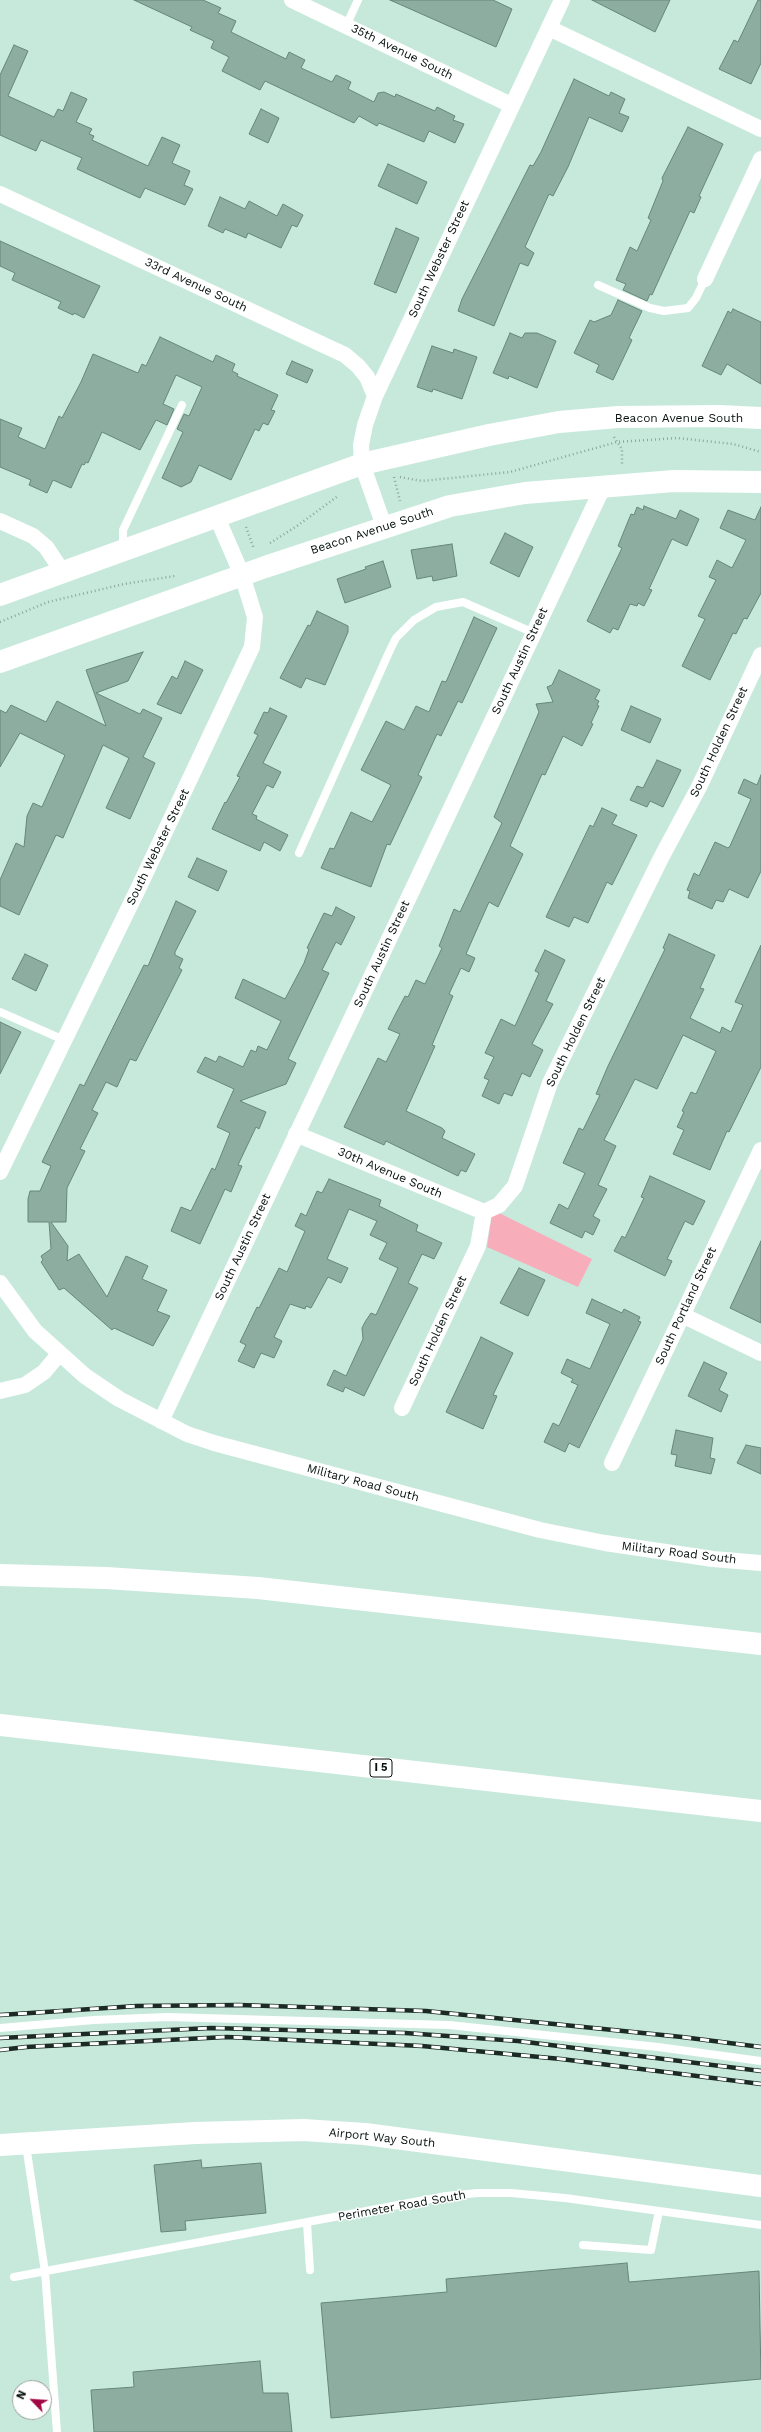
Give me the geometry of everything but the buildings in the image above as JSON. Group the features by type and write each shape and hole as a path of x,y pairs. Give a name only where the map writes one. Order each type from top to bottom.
{"main road":[{"name":"Beacon Avenue South","path":"0,595 216,515 362,464 489,435 559,422 618,417 719,416 761,418"},
{"name":"Beacon Avenue South","path":"0,662 242,575 384,526 450,506 525,493 674,481 761,482"},
{"path":"0,1575 106,1578 258,1588 761,1644"},
{"name":"I 5","path":"0,1726 761,1811"},
{"name":"Airport Way South","path":"0,2145 25,2142 253,2130 349,2133 761,2186"}],"street":[{"name":"35th Avenue South","path":"292,0 511,105"},
{"name":"South Webster Street","path":"384,526 362,464 361,445 375,396 511,105 562,0"},
{"path":"549,28 761,129"},
{"path":"705,279 761,159"},
{"name":"33rd Avenue South","path":"0,194 345,355 358,366 367,377 375,396"},
{"name":"South Austin Street","path":"161,1421 603,487"},
{"name":"South Webster Street","path":"0,1172 245,666 252,647 254,617 242,575 216,515"},
{"path":"0,521 33,536 46,547 62,571"},
{"name":"South Holden Street","path":"402,1408 478,1246 484,1212 499,1205 515,1186 550,1083 662,856 699,788 761,655"},
{"name":"30th Avenue South","path":"296,1134 484,1212"},
{"name":"South Portland Street","path":"612,1462 761,1150"},
{"name":"Military Road South","path":"0,1284 35,1332 85,1376 119,1399 161,1421 214,1443 540,1530 605,1543 705,1558 761,1562"},
{"path":"682,1315 761,1353"},
{"path":"0,1391 25,1385 44,1372 59,1354"}],"lane":[{"path":"346,26 358,0"},
{"path":"598,285 650,308 664,311 688,308 696,298 705,279"},
{"path":"123,549 123,530 182,405"},
{"path":"299,853 390,650 396,638 414,620 436,607 463,602 534,633"},
{"path":"0,1012 64,1040"},
{"path":"0,2028 94,2020 167,2017 449,2025 658,2047 761,2061"},
{"path":"25,2142 43,2273 57,2432"},
{"name":"Perimeter Road South","path":"14,2277 43,2273 446,2196 478,2193 511,2192 557,2197 761,2225"},
{"path":"583,2245 651,2250 659,2211"},
{"path":"307,2223 310,2270"}],"path":[{"path":"614,430 617,442 622,449 622,470"},
{"path":"388,481 398,477 422,481 510,472 617,442 677,438 733,444 761,452"},
{"path":"393,473 402,509"},
{"path":"267,544 297,526 342,492"},
{"path":"246,525 254,552 260,548"},
{"path":"0,622 48,602 124,584 177,575"}],"shaded area":[{"path":"497,1212 592,1259 578,1287 487,1247 492,1214"}],"railway":[{"path":"0,2015 137,2006 239,2005 426,2011 682,2037 761,2047"},
{"path":"0,2038 211,2028 405,2033 518,2041 761,2071"},
{"path":"0,2050 26,2047 227,2037 422,2046 561,2059 761,2084"}]}
